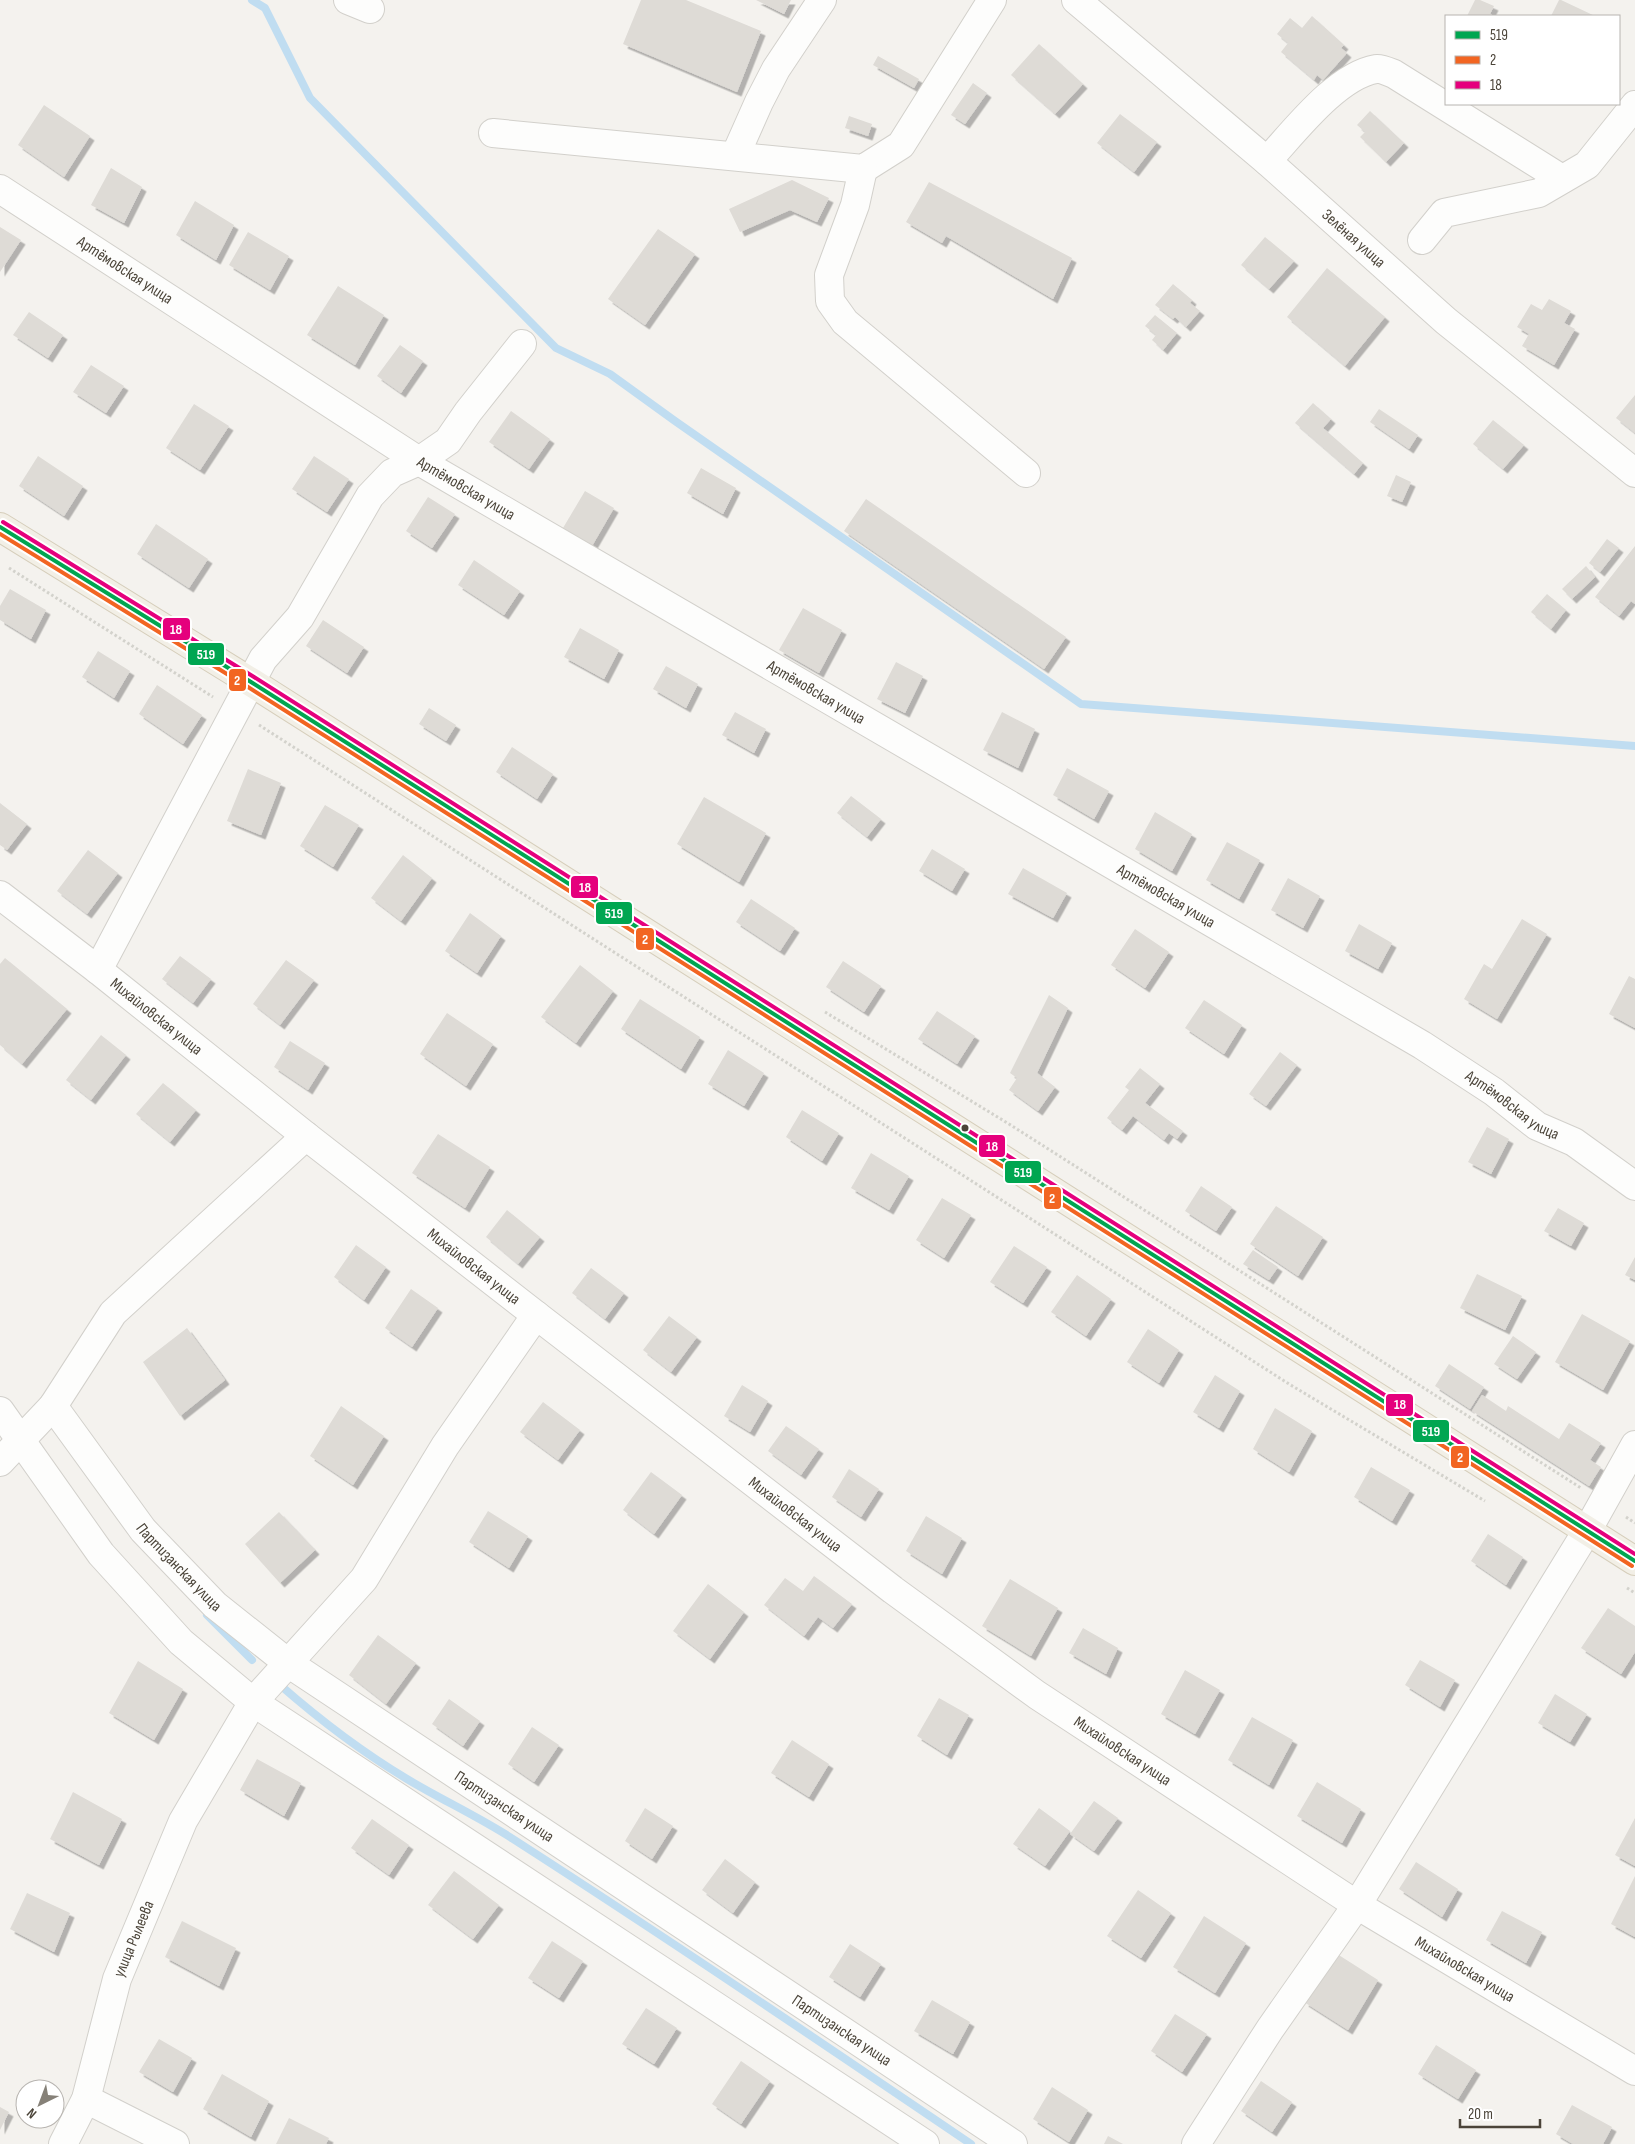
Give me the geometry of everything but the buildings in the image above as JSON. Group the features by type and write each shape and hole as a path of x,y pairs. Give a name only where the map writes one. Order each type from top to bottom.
{"main road":[{"path":"0,527 251,682 1635,1561"}],"street":[{"path":"735,156 776,69 822,0"},
{"path":"493,133 863,168 900,145 992,0"},
{"name":"Зелёная улица","path":"1076,0 1267,161 1446,321 1635,473"},
{"path":"1267,161 1332,92 1358,76 1378,68 1394,74 1562,179"},
{"path":"1422,240 1444,213 1539,193 1587,165 1635,105"},
{"path":"863,168 855,205 829,275 830,301 845,322 1026,473"},
{"name":"Артёмовская улица","path":"0,189 419,461 1422,1045 1494,1092 1537,1126 1574,1142 1635,1186"},
{"path":"98,970 263,659 300,617 370,496 392,473 419,461 448,441 468,412 522,344"},
{"name":"Михайловская улица","path":"0,895 536,1315 893,1590 1037,1695 1357,1905 1635,2071"},
{"path":"0,1462 53,1406 113,1313 306,1136"},
{"name":"улица Рылеева","path":"63,2144 86,2099 117,1979 183,1821 253,1702 364,1579 445,1446 536,1315"},
{"name":"Партизанская улица","path":"53,1406 143,1530 215,1605 288,1663 1013,2144"},
{"path":"0,1411 108,1562 181,1642 253,1702 925,2144"},
{"path":"1196,2144 1270,2029 1357,1905 1587,1531 1635,1445"},
{"path":"86,2099 175,2144"}],"path":[{"path":"8,567 1289,1384 1490,1504"},
{"path":"1620,1583 1635,1593"}],"waterway":[{"path":"252,0 265,8 310,98 556,348 610,374 1081,704 1635,746"},
{"path":"207,1615 252,1660"},
{"path":"280,1685 310,1711 390,1769 513,1839 686,1952 971,2144"}],"transit line":[{"name":"18","path":"3,522 254,677 1635,1554"},
{"name":"519","path":"0,527 251,682 1635,1561"},
{"name":"2","path":"0,534 248,687 1632,1566"}]}
